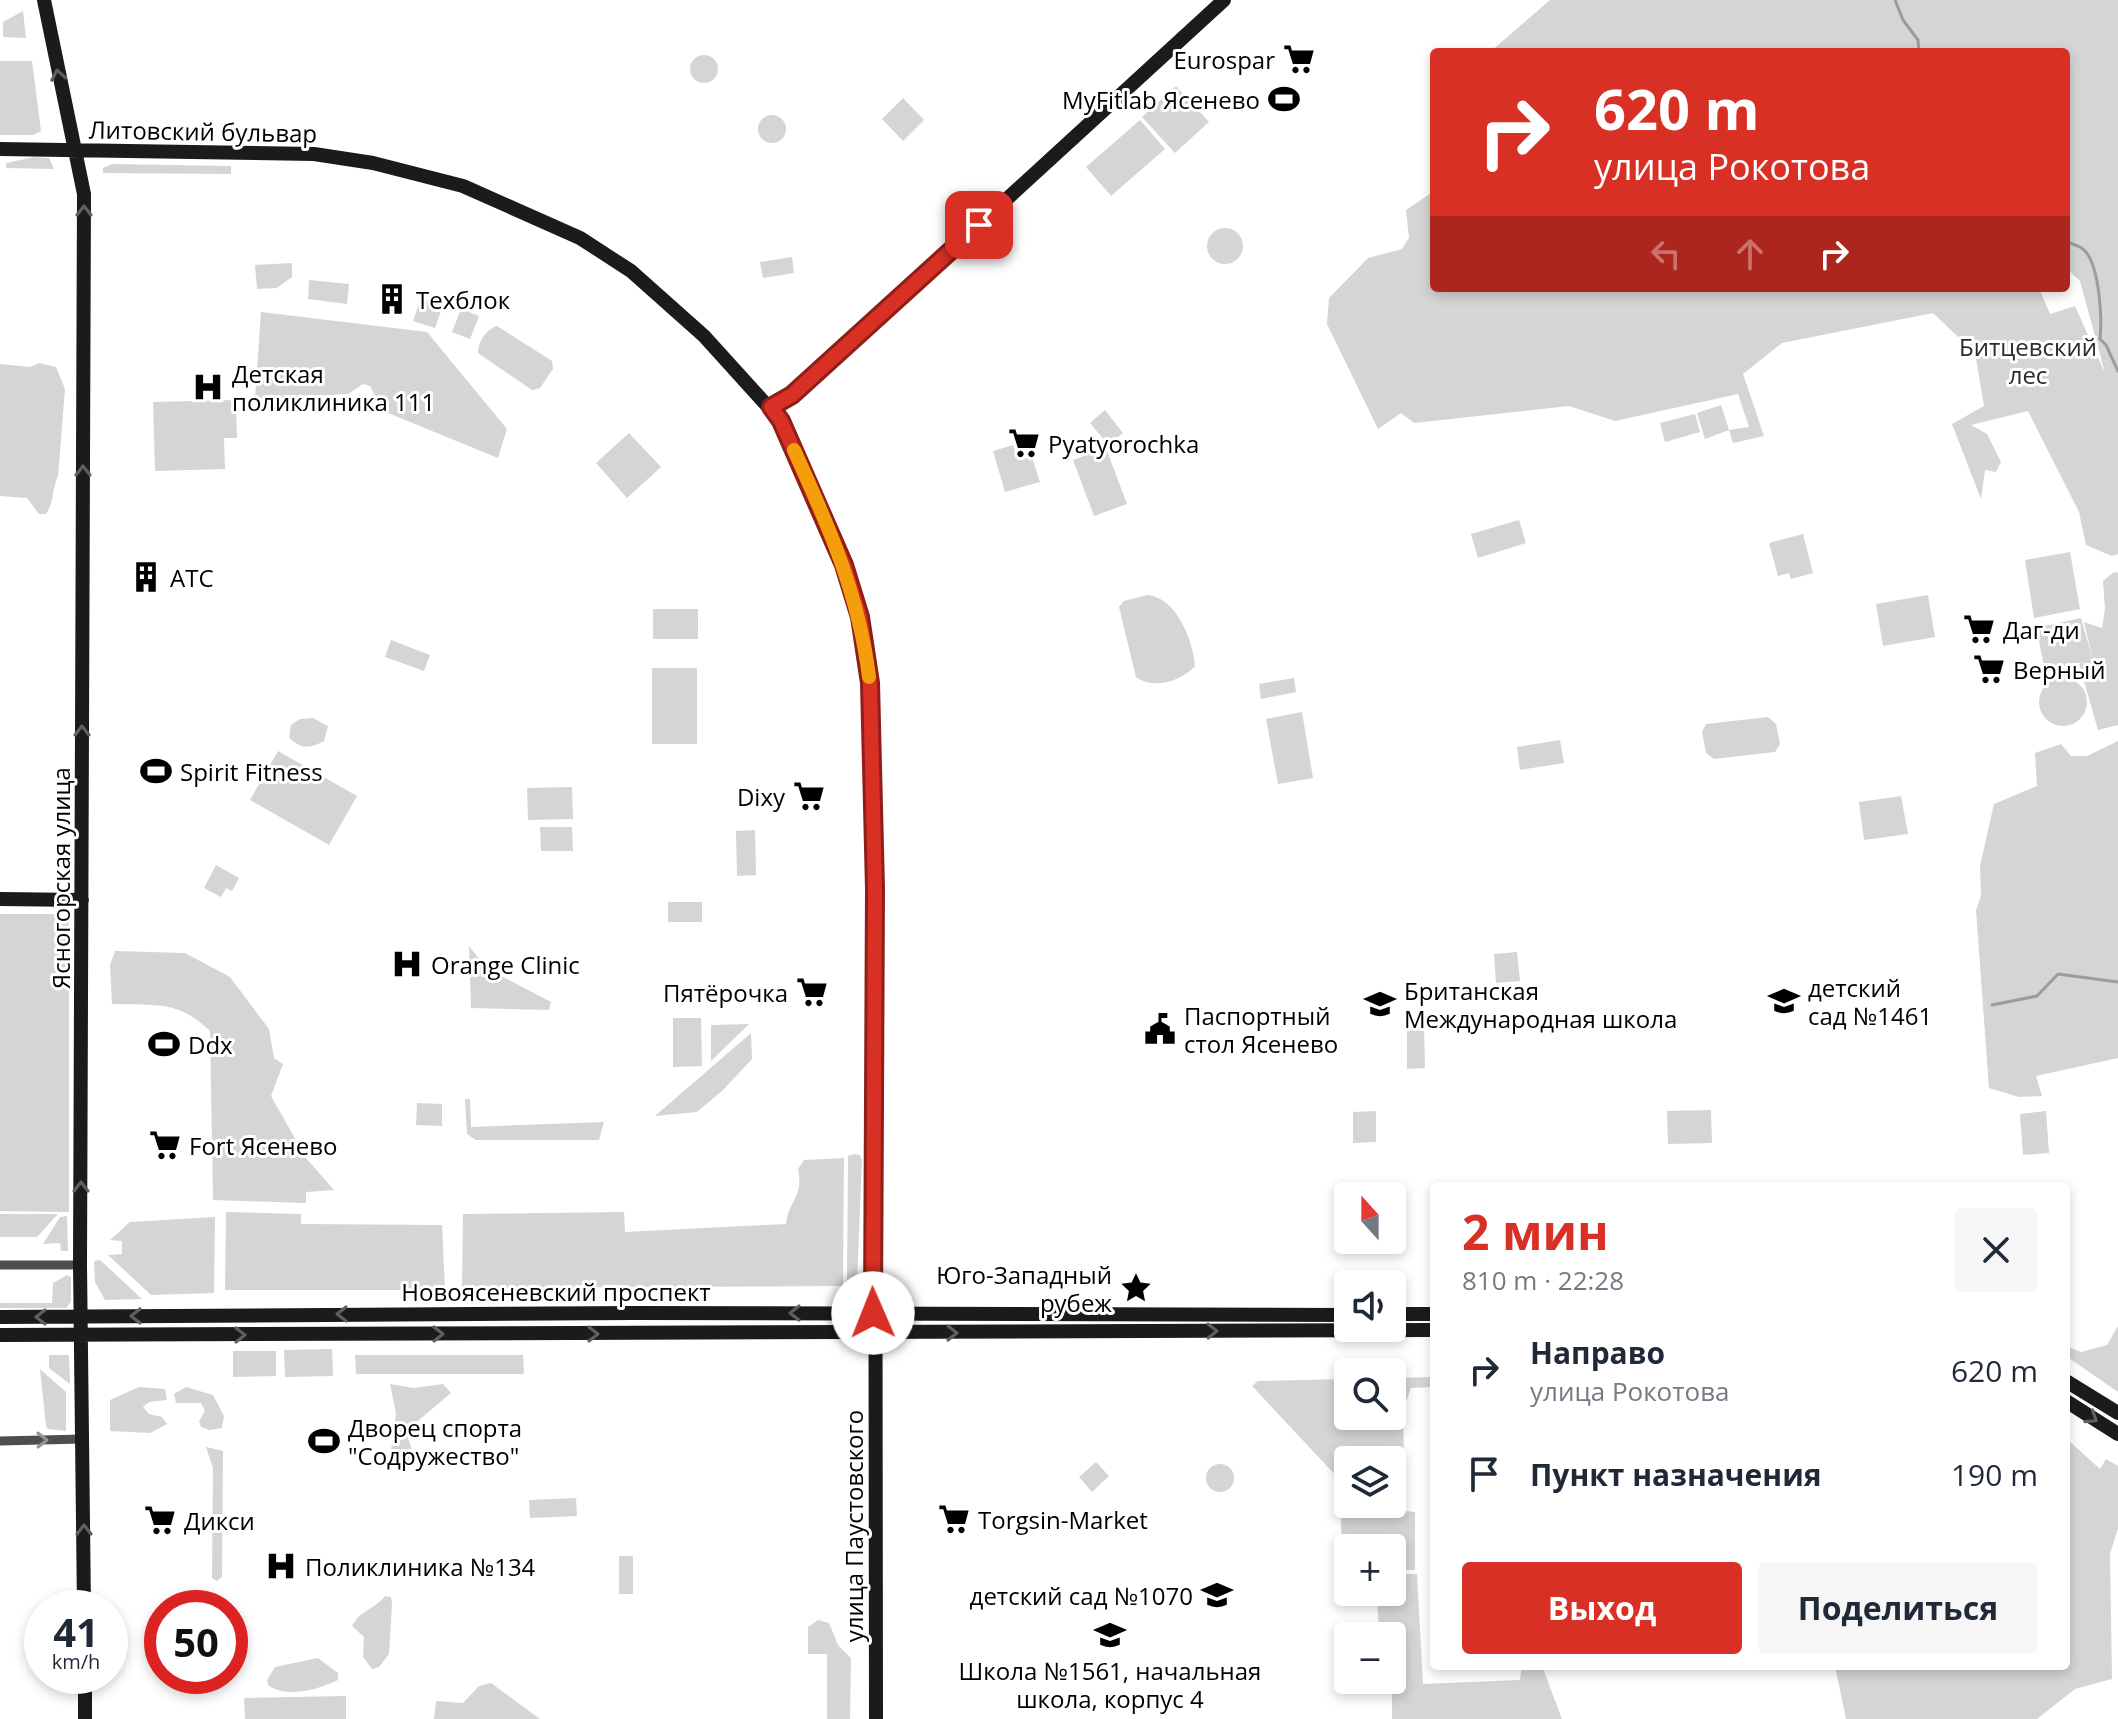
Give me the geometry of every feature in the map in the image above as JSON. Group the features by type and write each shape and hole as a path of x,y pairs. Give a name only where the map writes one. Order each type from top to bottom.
{"main road":[{"name":"Ясногорская улица","path":"44,0 84,194 80,1265 84,1590"},
{"path":"771,407 810,379 1224,0"},
{"name":"Литовский бульвар","path":"0,149 314,154 373,163 475,191 580,238 631,271 666,299 771,407 784,429 840,554 860,617 870,683 875,889 874,1333"},
{"path":"0,899 82,900"},
{"name":"Новоясеневский проспект","path":"0,1317 873,1313 1334,1315"},
{"path":"1406,1314 1430,1314"},
{"name":"Новоясеневский проспект","path":"0,1335 1430,1330"},
{"name":"улица Паустовского","path":"874,1333 876,1719"},
{"path":"2070,1383 2118,1413"},
{"path":"2070,1404 2118,1434"},
{"path":"85,1694 85,1719"}],"street":[{"path":"0,1265 80,1265"},
{"path":"1111,1314 1120,1323 1111,1331"},
{"path":"1175,1315 1166,1323 1175,1332"},
{"path":"0,1441 83,1439"}],"green space":[{"name":"Битцевский лес","path":"1550,0 2118,0 2118,554 2112,556 2086,545 2079,512 2028,411 1971,425 1987,434 2001,462 1996,472 1985,470 1981,499 1952,424 1984,406 1975,353 1933,313 1782,343 1743,374 1764,436 1733,443 1729,430 1749,427 1738,394 1615,421 1569,406 1414,423 1401,413 1378,429 1327,324 1329,298 1368,258 1402,249 1409,238 1406,210 1430,194 1430,292 2041,292 2050,314 2075,306 2105,373 2080,281 2070,272 2070,48 1495,48"},
{"path":"23,11 26,38 3,37 3,22"},
{"path":"704,55 714,59 718,69 714,79 704,83 694,79 690,69 694,59"},
{"path":"0,61 32,61 41,131 33,135 0,135"},
{"path":"1176,86 1209,122 1175,153 1142,117"},
{"path":"903,98 924,120 903,141 882,119"},
{"path":"772,115 782,119 786,129 782,139 772,143 762,139 758,129 762,119"},
{"path":"1140,120 1165,149 1111,196 1086,167"},
{"path":"34,157 49,158 54,169 6,168 6,163"},
{"path":"112,164 231,166 231,174 103,173 103,168"},
{"path":"1225,228 1238,233 1243,246 1238,259 1225,264 1212,259 1207,246 1212,233"},
{"path":"792,257 794,273 763,278 760,262"},
{"path":"292,263 292,277 277,288 257,289 255,265"},
{"path":"309,280 349,284 347,304 308,299"},
{"path":"421,298 443,305 435,328 413,321"},
{"path":"461,309 479,316 470,339 452,332"},
{"path":"261,312 427,332 507,429 498,458 383,411 370,386 363,384 348,394 255,399"},
{"path":"497,326 552,361 553,369 540,388 532,390 478,353 483,336"},
{"path":"39,363 56,367 65,389 58,476 46,514 39,514 27,498 0,496 0,364 30,367"},
{"path":"236,400 237,438 224,438 225,469 155,471 153,402"},
{"path":"1721,405 1729,430 1705,439 1697,413"},
{"path":"1105,410 1123,433 1113,441 1105,441 1090,423"},
{"path":"1695,414 1700,432 1665,442 1660,423"},
{"path":"629,433 661,467 627,498 596,463"},
{"path":"1013,445 1018,460 1032,457 1040,482 1005,492 993,451"},
{"path":"1106,448 1127,504 1094,516 1073,460"},
{"path":"1519,520 1526,543 1478,558 1471,534"},
{"path":"1803,534 1813,573 1791,579 1789,573 1778,576 1769,543"},
{"path":"2070,552 2080,609 2034,618 2025,560"},
{"path":"2114,572 2118,573 2118,725 2098,730 2079,664 2085,662 2045,670 2036,628 2081,618 2093,660 2084,622 2102,628 2105,609 2103,581"},
{"path":"1147,595 1166,603 1174,611 1191,644 1195,666 1175,680 1151,683 1136,677 1119,607 1124,601"},
{"path":"1928,595 1935,637 1883,646 1876,604"},
{"path":"653,609 698,609 698,639 653,639"},
{"path":"391,640 430,655 424,671 385,657"},
{"path":"652,668 697,668 697,744 652,744"},
{"path":"1294,678 1296,692 1261,699 1259,684"},
{"path":"2063,678 2080,685 2087,702 2080,719 2063,726 2046,719 2039,702 2046,685"},
{"path":"1302,712 1313,778 1278,784 1266,719"},
{"path":"1768,717 1776,724 1780,744 1775,752 1714,759 1706,753 1702,732 1706,724"},
{"path":"313,718 328,726 324,741 306,747 289,738 291,725 300,719"},
{"path":"1560,740 1564,763 1520,770 1517,747"},
{"path":"2118,741 2118,1058 2036,1076 2042,1096 2019,1097 1989,1088 1976,910 1981,896 1980,866 1994,804 2037,786 2035,753 2061,744 2071,756 2087,756"},
{"path":"278,751 357,796 329,845 250,800"},
{"path":"572,787 573,819 528,820 527,788"},
{"path":"1901,796 1908,834 1864,840 1859,802"},
{"path":"540,827 572,827 573,851 541,851"},
{"path":"755,830 756,875 737,876 736,831"},
{"path":"216,865 239,878 232,891 226,888 221,897 204,888"},
{"path":"668,902 702,902 702,922 668,922"},
{"path":"0,914 61,914 69,920 69,1212 0,1211"},
{"path":"469,946 486,968 551,1002 549,1010 471,1008"},
{"path":"115,951 185,953 230,977 269,1029 274,1058 283,1064 271,1096 306,1158 334,1190 306,1192 306,1203 213,1200 210,1031 176,1009 112,1004 110,965"},
{"path":"1517,952 1520,981 1496,983 1494,954"},
{"path":"673,1018 701,1018 702,1066 673,1067"},
{"path":"749,1024 711,1061 711,1025"},
{"path":"1407,1026 1424,1026 1425,1068 1407,1069"},
{"path":"751,1033 752,1059 723,1090 697,1112 655,1116"},
{"path":"465,1099 470,1099 471,1127 604,1122 599,1140 476,1140 467,1134"},
{"path":"417,1103 442,1104 442,1126 416,1125"},
{"path":"1711,1110 1712,1143 1668,1144 1667,1111"},
{"path":"1376,1111 1376,1142 1353,1143 1353,1112"},
{"path":"2046,1111 2049,1153 2023,1155 2020,1114"},
{"path":"860,1155 862,1160 857,1282 847,1280 848,1156"},
{"path":"844,1158 843,1286 462,1288 463,1214 624,1212 625,1232 786,1224 799,1186 798,1169 804,1160"},
{"path":"226,1212 301,1214 301,1224 442,1225 445,1290 225,1290"},
{"path":"0,1214 58,1214 37,1237 0,1237"},
{"path":"67,1216 68,1251 61,1251 60,1243 43,1244 60,1217"},
{"path":"215,1217 214,1293 151,1295 108,1255 122,1254 122,1241 110,1240 130,1222"},
{"path":"100,1260 142,1299 105,1300 95,1282 94,1261"},
{"path":"67,1275 71,1277 71,1302 66,1308 0,1308 0,1303 52,1303 53,1283"},
{"path":"2118,1326 2118,1392 2070,1359 2070,1348 2081,1352 2107,1345"},
{"path":"332,1349 333,1376 285,1377 284,1350"},
{"path":"233,1351 276,1351 276,1376 233,1377"},
{"path":"49,1355 69,1355 70,1384 49,1368"},
{"path":"355,1355 523,1355 524,1374 356,1374"},
{"path":"40,1369 66,1392 66,1431 48,1429 46,1426"},
{"path":"1430,1377 1430,1387 1411,1388 1406,1402 1406,1378"},
{"path":"1334,1379 1334,1430 1403,1430 1404,1446 1334,1446 1334,1474 1252,1386 1258,1381"},
{"path":"390,1384 414,1388 443,1384 451,1393 412,1426 408,1438 415,1459 410,1467 399,1467 391,1451 396,1413"},
{"path":"139,1387 165,1389 167,1400 149,1402 143,1407 149,1414 162,1417 167,1424 150,1433 110,1431 110,1400"},
{"path":"186,1387 213,1395 224,1416 222,1428 209,1430 201,1427 199,1421 205,1411 201,1403 176,1403 174,1394"},
{"path":"2070,1442 2100,1469 2106,1459 2118,1466 2118,1528 2110,1554 2112,1679 2075,1689 2037,1719 1846,1719 1836,1670 2070,1670"},
{"path":"206,1447 223,1451 222,1577 217,1581 212,1578 213,1468"},
{"path":"1096,1462 1109,1476 1092,1492 1079,1477"},
{"path":"1220,1464 1230,1468 1234,1478 1230,1488 1220,1492 1210,1488 1206,1478 1210,1468"},
{"path":"576,1498 577,1516 530,1518 529,1500"},
{"path":"1406,1511 1415,1512 1415,1570 1406,1570 1406,1534 1341,1534 1341,1518 1406,1518"},
{"path":"619,1556 633,1556 633,1594 619,1594"},
{"path":"1406,1574 1417,1574 1423,1684 1520,1680 1521,1670 1544,1670 1562,1719 1392,1719 1392,1694 1406,1694 1406,1622 1378,1622 1378,1606 1406,1606"},
{"path":"385,1596 391,1597 392,1603 389,1654 379,1667 372,1669 363,1657 364,1637 352,1626"},
{"path":"818,1620 829,1623 838,1645 851,1658 850,1719 827,1719 827,1654 808,1654 808,1627"},
{"path":"318,1658 338,1673 338,1680 322,1687 293,1692 268,1685 267,1680 275,1667"},
{"path":"491,1683 540,1719 434,1719 436,1701 463,1703 479,1686"},
{"path":"346,1696 346,1719 245,1719 244,1698"}],"waterway":[{"path":"1895,0 1903,20 1918,40 1919,48"},
{"path":"2070,243 2083,249 2093,266 2100,306 2100,339 2118,371"},
{"path":"1992,1005 2037,996 2058,974 2118,982"}],"slow traffic":[{"path":"794,450 844,565 860,617 869,677"}],"place":[{"name":"Eurospar","path":"1299,59"},
{"name":"MyFitlab Ясенево","path":"1284,99"},
{"name":"Техблок","path":"392,299"},
{"name":"Детская поликлиника 111","path":"208,387"},
{"name":"Pyatyorochka","path":"1024,443"},
{"name":"АТС","path":"146,577"},
{"name":"Даг-ди","path":"1979,629"},
{"name":"Верный","path":"1989,669"},
{"name":"Spirit Fitness","path":"156,771"},
{"name":"Dixy","path":"809,796"},
{"name":"Orange Clinic","path":"407,964"},
{"name":"Пятёрочка","path":"812,992"},
{"name":"детский сад №1461","path":"1784,1001"},
{"name":"Британская Международная школа","path":"1380,1004"},
{"name":"Паспортный стол Ясенево","path":"1160,1029"},
{"name":"Ddx","path":"164,1044"},
{"name":"Fort Ясенево","path":"165,1145"},
{"name":"Юго-Западный рубеж","path":"1136,1288"},
{"name":"Дворец спорта \"Содружество\"","path":"324,1441"},
{"name":"Torgsin-Market","path":"954,1519"},
{"name":"Дикси","path":"160,1520"},
{"name":"Поликлиника №134","path":"281,1566"},
{"name":"детский сад №1070","path":"1217,1595"},
{"name":"Школа №1561, начальная школа, корпус 4","path":"1110,1635"}],"route":[{"path":"873,1313 875,889 870,683 860,617 840,554 781,421 771,407 792,395 979,225"}]}
